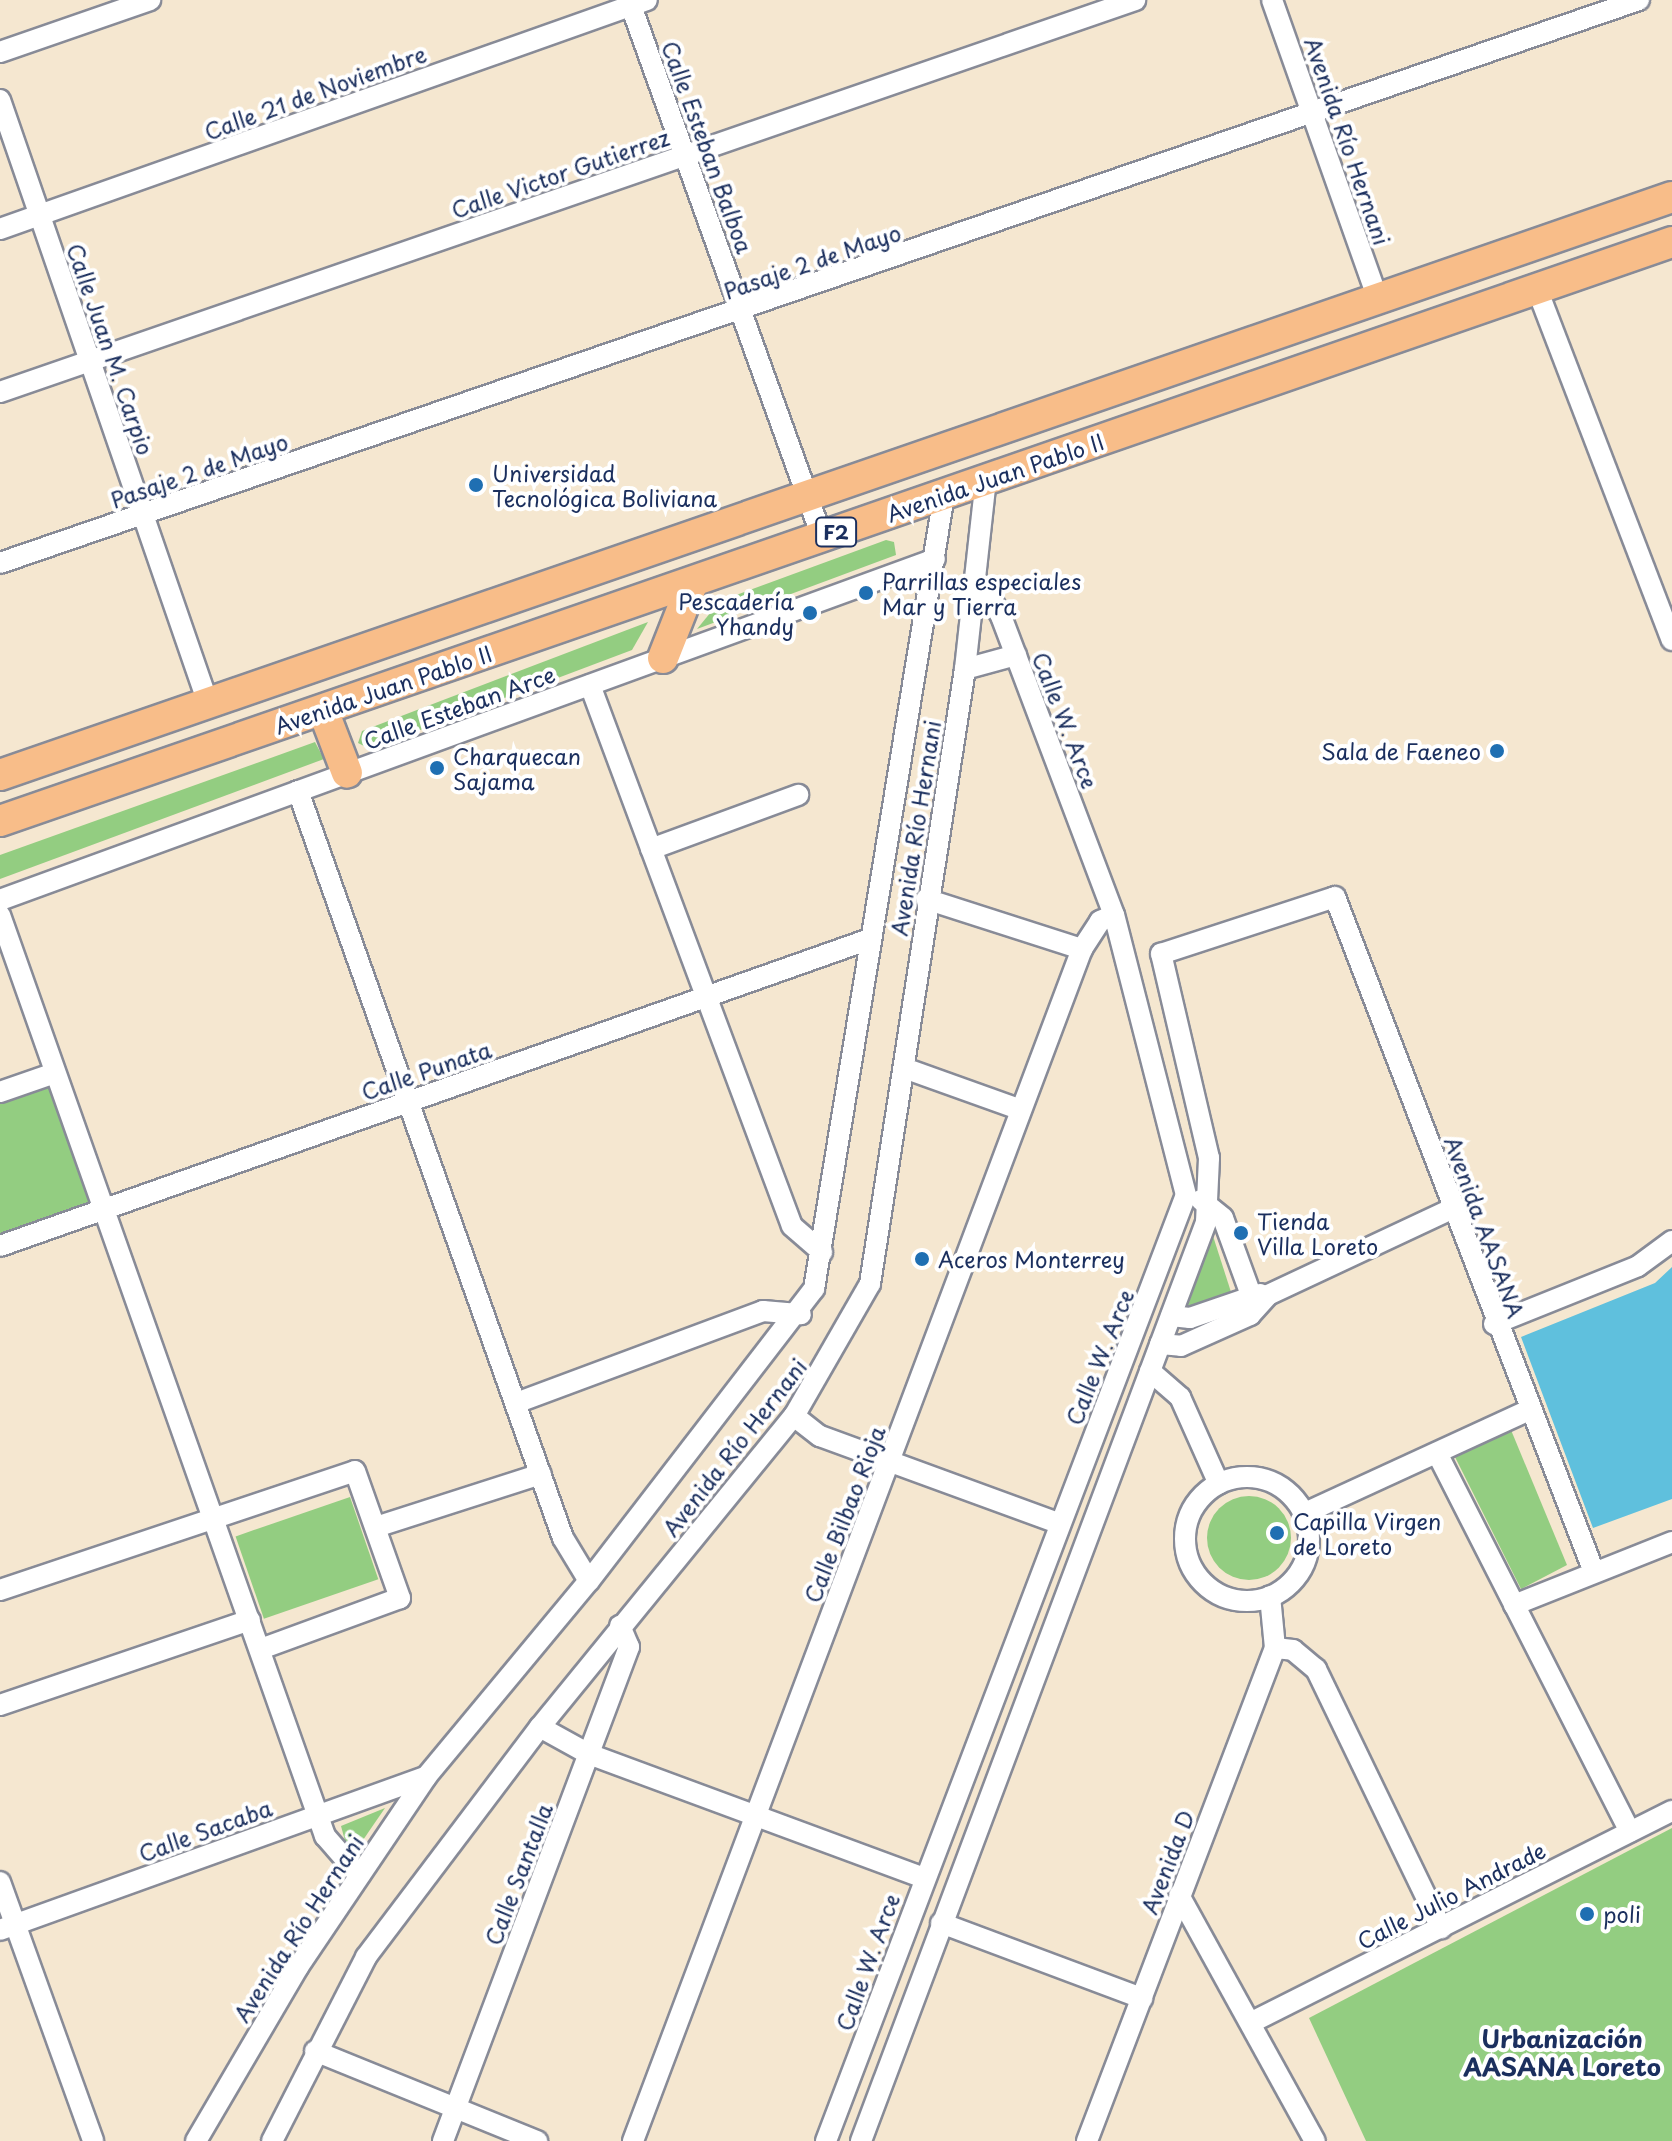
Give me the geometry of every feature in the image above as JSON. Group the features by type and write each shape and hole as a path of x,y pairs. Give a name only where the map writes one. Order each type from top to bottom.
{"highway":[{"name":"Avenida Juan Pablo II","path":"0,775 1672,197"},
{"name":"Avenida Juan Pablo II","path":"0,821 1672,242"},
{"path":"663,658 693,582"},
{"path":"323,710 347,773"}],"street":[{"path":"0,52 150,0"},
{"name":"Calle Victor Gutierrez","path":"0,392 1135,0"},
{"name":"Avenida Río Hernani","path":"1272,0 1378,299"},
{"name":"Pasaje 2 de Mayo","path":"0,563 1639,0"},
{"name":"Calle Esteban Balboa","path":"636,2 685,155 822,537"},
{"name":"Calle 21 de Noviembre","path":"0,229 636,2"},
{"name":"Calle Juan M. Carpio","path":"0,100 208,703"},
{"path":"1537,289 1672,640"},
{"name":"Avenida Río Hernani","path":"272,2141 315,2051 366,1957 540,1727 794,1416 870,1284 904,1068 926,899 965,669 986,480"},
{"name":"Avenida Río Hernani","path":"196,2141 359,1875 426,1777 589,1581 801,1314 822,1252 867,940 944,495"},
{"name":"Calle Esteban Arce","path":"0,900 935,559"},
{"name":"Calle W. Arce","path":"826,2141 1058,1523 1186,1195 1114,915 993,602 974,595"},
{"path":"965,669 1016,655"},
{"path":"590,685 792,1226 822,1252"},
{"path":"298,791 411,1101 570,1556 589,1581"},
{"path":"651,849 798,795"},
{"name":"Avenida AASANA","path":"1210,1203 1209,1158 1161,954 1335,897 1454,1208 1527,1411 1594,1572"},
{"path":"926,899 1082,949"},
{"path":"0,915 318,1815 336,1854 359,1875"},
{"name":"Calle Bilbao Rioja","path":"633,2141 753,1815 891,1461 1082,949 1100,921 1114,915"},
{"name":"Calle Punata","path":"0,1246 867,940"},
{"path":"904,1068 1021,1110"},
{"path":"0,1092 55,1073"},
{"path":"1160,1344 1181,1346 1250,1315 1259,1294 1223,1218 1210,1203 1186,1195"},
{"path":"861,2141 1171,1316 1210,1203"},
{"path":"1171,1316 1190,1318 1259,1294 1454,1208"},
{"path":"1494,1324 1638,1266 1672,1241"},
{"path":"516,1403 763,1311 801,1314"},
{"path":"1150,1371 1180,1397 1219,1484"},
{"path":"1303,1514 1527,1411"},
{"path":"794,1416 820,1436 1058,1523"},
{"path":"1437,1453 1630,1832"},
{"path":"0,1590 355,1471 400,1598 261,1649"},
{"path":"376,1527 541,1474"},
{"path":"1263,1479 1291,1495 1303,1514 1304,1562 1270,1596 1230,1599 1206,1587 1190,1565 1185,1538 1191,1512 1219,1484 1263,1479"},
{"path":"1514,1605 1672,1542"},
{"name":"Avenida D","path":"1087,2141 1275,1648 1270,1596"},
{"path":"0,1705 250,1620"},
{"name":"Calle Santalla","path":"443,2141 629,1647 620,1626"},
{"path":"1275,1648 1293,1650 1316,1669 1441,1928"},
{"path":"540,1727 589,1754 924,1878"},
{"name":"Calle Sacaba","path":"8,1927 426,1777"},
{"name":"Calle Julio Andrade","path":"1252,2022 1672,1811"},
{"path":"0,1882 8,1927 93,2141"},
{"path":"1179,1895 1252,2022 1315,2141"},
{"path":"941,1923 1142,1998"},
{"path":"315,2051 537,2141"}],"green space":[{"path":"886,540 894,542 896,555 697,629 720,601"},
{"path":"648,622 632,650 370,749 358,743 362,731"},
{"path":"315,742 324,759 0,879 0,855"},
{"path":"51,1084 96,1209 0,1243 0,1102"},
{"path":"1213,1236 1231,1292 1185,1313"},
{"path":"1511,1430 1567,1565 1521,1589 1455,1457"},
{"path":"1249,1496 1272,1503 1284,1515 1291,1538 1284,1561 1272,1573 1249,1580 1226,1573 1214,1561 1207,1538 1214,1515 1226,1503"},
{"path":"350,1497 378,1579 264,1619 236,1536"},
{"path":"385,1808 350,1859 341,1826"},
{"path":"1672,1828 1672,2141 1366,2141 1309,2018"}],"water":[{"path":"1672,1267 1672,1499 1593,1528 1521,1337 1655,1283"}],"place":[{"name":"Universidad Tecnológica Boliviana","path":"476,485"},
{"name":"Parrillas especiales Mar y Tierra","path":"866,593"},
{"name":"Pescadería Yhandy","path":"810,613"},
{"name":"Sala de Faeneo","path":"1497,751"},
{"name":"Charquecan Sajama","path":"437,768"},
{"name":"Tienda Villa Loreto","path":"1241,1233"},
{"name":"Aceros Monterrey","path":"922,1259"},
{"name":"Capilla Virgen de Loreto","path":"1277,1533"},
{"name":"poli","path":"1587,1914"}],"district":[{"name":"Urbanización AASANA Loreto","path":"1562,2053"}]}
